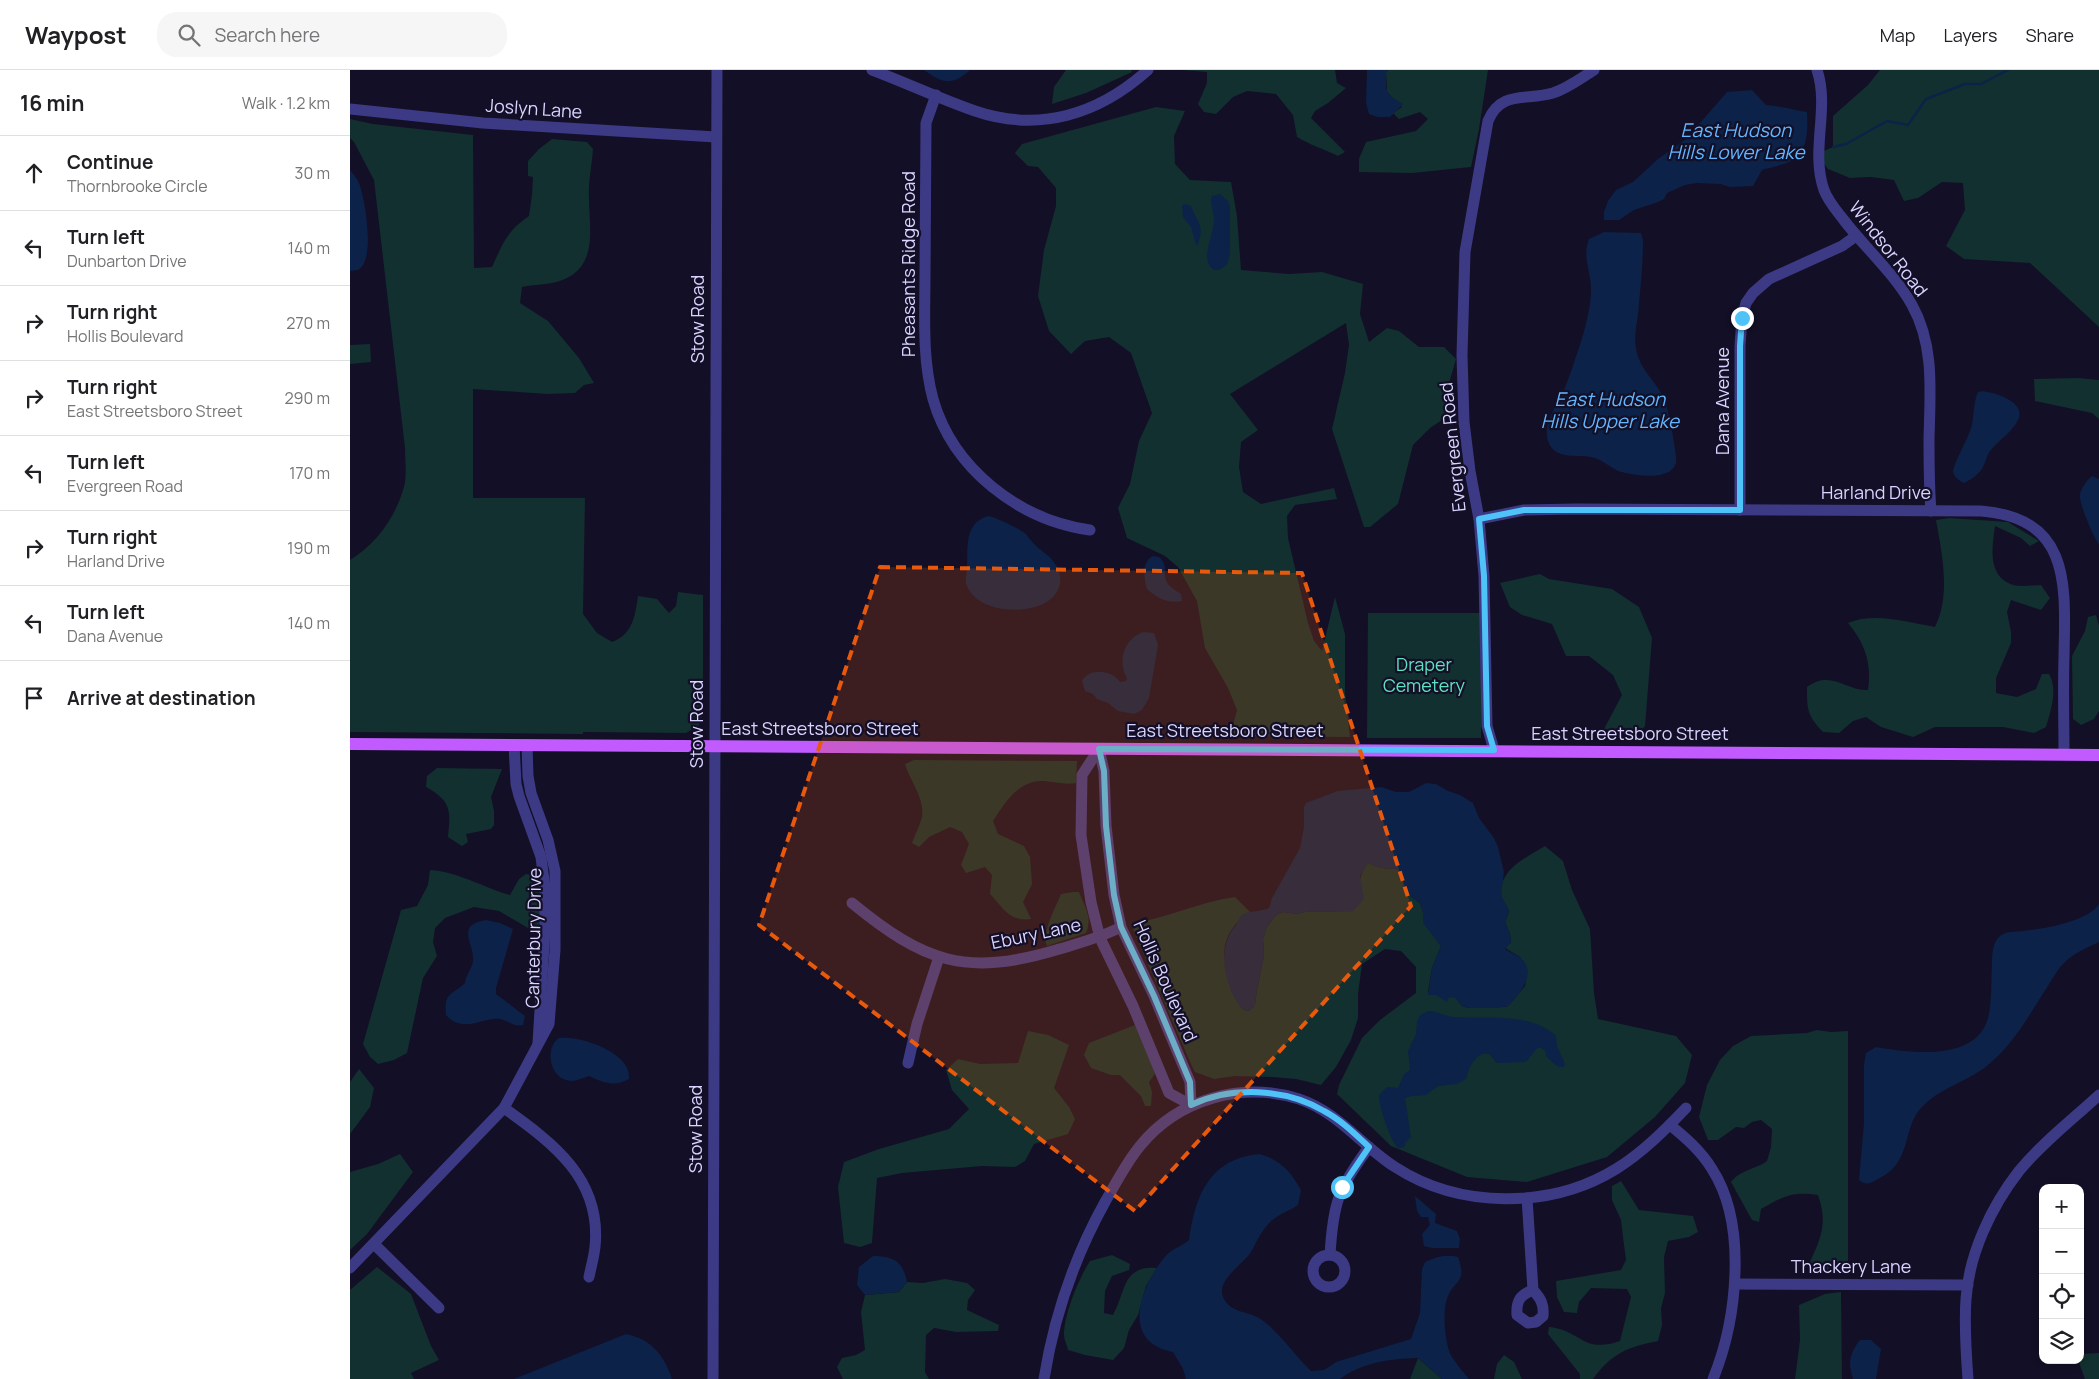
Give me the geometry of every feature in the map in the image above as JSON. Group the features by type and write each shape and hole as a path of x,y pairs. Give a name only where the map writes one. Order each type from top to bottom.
{"main road":[{"name":"East Streetsboro Street","path":"350,744 2099,755"}],"street":[{"name":"Stow Road","path":"713,1379 717,70"},
{"path":"872,70 976,111 1021,120 1055,118 1092,108 1130,86 1148,70"},
{"name":"Evergreen Road","path":"1494,750 1487,726 1485,585 1479,519 1470,471 1464,422 1462,287 1465,252 1488,121 1492,112 1505,101 1551,93 1570,85 1594,70"},
{"name":"Windsor Road","path":"1817,70 1821,104 1817,154 1820,177 1828,200 1897,284 1911,305 1924,333 1930,381 1929,465 1931,511"},
{"name":"Pheasants Ridge Road","path":"936,95 926,123 924,328 927,372 934,400 946,430 957,449 982,478 1000,494 1017,505 1044,518 1060,524 1090,530"},
{"name":"Joslyn Lane","path":"350,109 484,123 716,137"},
{"name":"Dana Avenue","path":"1740,510 1740,346 1742,318 1746,303 1753,292 1769,278 1842,246 1856,236"},
{"name":"Harland Drive","path":"1479,519 1524,510 1982,511 2015,517 2031,525 2041,533 2059,562 2064,586 2064,754"},
{"name":"Canterbury Drive","path":"350,1268 504,1108 519,1084 538,1043 547,988 550,938 550,881 516,784 521,745"},
{"path":"1099,749 1082,775 1081,835 1091,902 1100,938 1133,1006 1169,1093 1191,1105"},
{"name":"Hollis Boulevard","path":"1099,749 1104,771 1106,826 1114,895 1121,927 1154,996 1190,1082 1191,1105"},
{"name":"Ebury Lane","path":"852,904 904,942 939,957 971,963 1010,962 1100,938 1121,927"},
{"path":"908,1064 917,1024 939,957"},
{"path":"1044,1379 1057,1315 1071,1272 1091,1227 1119,1176 1140,1145 1191,1105 1214,1097 1240,1093 1278,1094 1302,1100 1324,1110 1341,1122 1396,1168 1440,1188 1486,1198 1526,1198 1563,1192 1606,1175 1628,1161 1670,1125 1686,1108"},
{"path":"1968,1379 1965,1330 1968,1284 1987,1222 2014,1178 2045,1144 2099,1096"},
{"path":"504,1108 558,1149 569,1162 584,1187 593,1213 595,1232 595,1246 589,1277"},
{"path":"1670,1125 1700,1152 1720,1184 1731,1216 1735,1284 1727,1340 1713,1379"},
{"path":"1330,1255 1332,1223 1338,1198 1347,1179 1369,1147"},
{"path":"1526,1198 1533,1290"},
{"path":"374,1244 439,1308"},
{"name":"Thackery Lane","path":"1735,1284 1968,1284"}],"highlighted area":[{"path":"880,567 1302,573 1411,906 1135,1211 759,925"}],"green space":[{"path":"1066,70 1131,70 1132,72 1086,93 1052,104 1054,87"},
{"path":"1183,70 1335,70 1337,83 1346,88 1315,111 1311,118 1345,152 1338,156 1297,137 1293,115 1276,94 1247,91 1233,97 1216,114 1204,112 1198,104 1207,83 1207,72"},
{"path":"1388,70 1488,70 1471,167 1412,173 1359,172 1359,159 1366,142 1416,131 1428,119 1420,112 1399,119 1393,113 1402,107 1387,92 1386,72"},
{"path":"1880,70 2099,70 2099,327 2030,263 1964,259 1946,246 1965,210 1963,183 1942,182 1918,198 1904,201 1894,180 1871,177 1850,178 1828,169 1817,154 1833,147 1833,116 1868,85"},
{"path":"1156,107 1185,111 1174,136 1175,164 1190,180 1231,182 1237,216 1241,270 1289,274 1322,272 1363,284 1360,314 1369,342 1387,328 1399,331 1419,347 1444,347 1456,359 1446,394 1448,416 1430,428 1413,445 1398,504 1370,527 1364,527 1332,429 1345,373 1349,345 1346,323 1230,394 1258,430 1241,442 1239,467 1243,492 1261,504 1334,488 1337,499 1295,505 1287,516 1288,538 1308,623 1314,641 1322,651 1335,597 1345,634 1345,692 1350,737 1230,736 1237,710 1228,688 1205,648 1197,601 1178,567 1165,556 1127,538 1118,508 1130,484 1139,441 1152,413 1131,353 1109,337 1085,341 1071,354 1049,331 1038,296 1044,250 1056,206 1056,188 1038,167 1028,166 1015,153 1022,144"},
{"path":"350,119 373,124 473,135 474,268 492,267 511,232 529,216 533,177 528,176 528,161 539,149 552,139 587,142 593,149 589,186 590,243 584,263 577,271 562,280 522,287 520,303 548,321 579,358 594,383 584,385 575,393 547,394 473,389 473,498 585,498 583,614 597,633 612,642 619,639 632,624 638,596 657,599 669,613 676,606 678,592 703,595 703,714 699,725 686,733 350,732 350,560 369,546 384,529 396,509 404,487 406,473 405,448 374,180 350,138"},
{"path":"370,344 371,362 350,364 350,345"},
{"path":"2078,378 2099,380 2099,419 2092,413 2035,401 2034,379"},
{"path":"1949,518 2008,522 2039,541 2030,546 2021,538 1995,526 1993,560 1999,575 2013,585 2041,585 2050,598 2041,610 2011,600 2007,612 2011,643 1996,678 1996,693 2017,697 2036,689 2042,674 2049,674 2052,680 2053,693 2052,707 2046,727 2034,733 2003,727 1935,727 1913,737 1881,727 1866,717 1853,721 1839,733 1823,732 1809,712 1807,687 1824,680 1839,682 1860,690 1868,690 1869,671 1866,654 1859,638 1848,623 1869,618 1880,618 1935,627 1943,602 1944,588 1943,560 1936,520"},
{"path":"1540,574 1549,579 1612,589 1639,607 1652,638 1645,726 1641,731 1604,729 1622,695 1613,675 1589,656 1566,656 1552,624 1522,615 1510,607 1500,583"},
{"name":"Draper Cemetery","path":"1368,613 1481,613 1481,738 1367,738"},
{"path":"2096,615 2099,626 2099,711 2094,719 2081,725 2073,719 2072,656 2085,631 2088,617"},
{"path":"914,760 1077,761 1076,783 1064,784 1035,781 1027,784 1014,794 993,821 998,834 1024,846 1030,857 1032,884 1023,902 1031,919 1011,916 990,894 992,875 985,867 966,873 961,865 969,844 962,832 950,827 929,837 919,847 912,843 922,817 919,796 905,764"},
{"path":"437,768 502,769 491,797 494,825 491,829 466,834 468,842 462,846 448,837 449,813 445,802 426,787 427,776"},
{"path":"1545,846 1563,861 1572,890 1590,929 1594,993 1598,1019 1676,1036 1692,1055 1685,1083 1655,1117 1607,1157 1527,1182 1467,1177 1391,1146 1337,1094 1339,1085 1362,1038 1380,1020 1416,993 1416,967 1401,951 1385,949 1362,964 1358,994 1358,1018 1351,1040 1336,1067 1321,1085 1296,1079 1272,1077 1235,1076 1214,1079 1195,1072 1131,924 1208,902 1235,897 1250,912 1241,917 1228,935 1224,956 1229,977 1242,1009 1249,1011 1255,1005 1264,955 1263,939 1267,927 1275,916 1283,912 1297,914 1305,912 1353,911 1360,879 1368,863 1381,868 1396,869 1404,876 1405,892 1420,903 1424,923 1441,946 1432,968 1428,992 1455,997 1462,1006 1469,1008 1504,1007 1508,1006 1525,986 1527,974 1520,957 1505,948 1511,942 1505,922 1509,911 1501,896 1502,885 1510,870 1523,859"},
{"path":"430,870 461,877 510,895 519,879 526,874 539,876 541,895 539,932 528,928 499,911 474,907 445,918 435,928 433,942 437,956 423,978 407,1053 394,1060 378,1064 370,1057 363,1044 401,910 417,906 428,885"},
{"path":"1079,892 1087,912 1089,922 1086,933 1047,946 1047,927 1061,894"},
{"path":"1135,1025 1153,1063 1155,1074 1149,1082 1152,1092 1151,1106 1145,1106 1141,1096 1120,1075 1111,1075 1091,1068 1084,1055 1089,1043"},
{"path":"1817,1030 1831,1032 1848,1031 1848,1268 1829,1273 1813,1272 1809,1264 1822,1230 1823,1222 1818,1195 1795,1194 1782,1198 1761,1209 1759,1222 1752,1220 1731,1182 1743,1172 1767,1161 1771,1147 1772,1129 1761,1120 1752,1122 1744,1128 1736,1127 1718,1140 1708,1140 1699,1117 1707,1085 1720,1060 1733,1046 1751,1036 1807,1033"},
{"path":"1028,1031 1048,1035 1069,1045 1054,1088 1069,1107 1075,1119 1068,1134 1034,1144 1025,1161 1015,1167 982,1166 902,1173 877,1178 872,1243 860,1247 844,1243 838,1187 844,1162 879,1149 949,1129 969,1109 952,1090 946,1070 958,1059 980,1064 1018,1063"},
{"path":"359,1069 374,1088 370,1107 350,1134 350,1082"},
{"path":"400,1154 413,1172 367,1234 350,1250 350,1172 378,1164"},
{"path":"1621,1181 1639,1210 1693,1216 1698,1232 1689,1237 1668,1241 1664,1257 1665,1293 1661,1308 1662,1325 1658,1341 1629,1349 1614,1357 1593,1379 1580,1379 1580,1374 1548,1334 1549,1327 1568,1332 1582,1340 1597,1345 1620,1341 1631,1297 1627,1289 1591,1288 1579,1302 1577,1313 1564,1312 1557,1297 1556,1281 1621,1270 1626,1260 1621,1220 1612,1200 1612,1186"},
{"path":"1112,1255 1130,1264 1129,1270 1112,1276 1105,1291 1104,1313 1113,1315 1123,1289 1131,1275 1146,1268 1157,1268 1146,1286 1138,1315 1129,1330 1124,1348 1113,1360 1068,1350 1064,1339 1065,1326 1073,1296 1090,1261"},
{"path":"377,1267 411,1294 431,1346 439,1360 411,1373 414,1379 350,1379 350,1290"},
{"path":"945,1279 967,1283 975,1290 968,1300 967,1310 999,1325 998,1331 956,1332 934,1328 926,1335 925,1372 929,1379 843,1379 837,1367 842,1358 856,1355 865,1350 861,1312 865,1295 899,1292 907,1282 923,1283"},
{"path":"1841,1292 1842,1379 1795,1379 1800,1340 1799,1305 1825,1294"},
{"path":"2099,1353 2099,1379 2085,1379 2079,1364 2084,1364 2084,1354"},
{"path":"1504,1355 1514,1362 1522,1379 1494,1379 1497,1364"},
{"path":"1418,1358 1442,1379 1410,1379"}],"water":[{"path":"924,70 970,70 958,79 947,81 937,78"},
{"path":"1367,70 1388,70 1386,72 1387,90 1390,95 1403,104 1390,117 1378,117 1369,114 1366,103"},
{"name":"East Hudson Hills Lower Lake","path":"1752,90 1766,105 1807,112 1806,139 1798,156 1786,163 1762,170 1753,186 1730,187 1720,184 1697,183 1685,185 1667,193 1664,199 1634,210 1619,220 1604,220 1604,212 1608,201 1616,190 1633,182 1658,159 1686,139 1727,92"},
{"path":"350,170 358,181 361,191 368,229 368,242 367,255 363,264 358,270 350,271"},
{"path":"1220,194 1228,201 1230,207 1230,254 1227,265 1219,270 1214,270 1210,266 1207,255 1214,222 1211,199 1212,196"},
{"path":"1184,204 1191,206 1199,224 1201,232 1198,244 1196,245 1191,227 1183,217 1182,206"},
{"name":"East Hudson Hills Upper Lake","path":"1604,232 1641,233 1643,240 1635,345 1642,365 1665,401 1676,459 1672,469 1660,475 1652,476 1621,472 1595,458 1568,456 1556,452 1551,448 1548,441 1547,427 1549,420 1568,379 1583,335 1588,312 1591,283 1586,252 1587,246 1589,239"},
{"path":"1978,392 1996,394 2011,401 2019,411 2019,418 2012,429 1990,451 1980,471 1964,483 1953,472 1972,426 1976,397"},
{"path":"2092,476 2099,479 2099,544 2087,521 2080,500 2082,488"},
{"path":"988,516 1013,526 1026,534 1053,561 1058,568 1060,583 1055,595 1049,600 1035,607 1017,610 987,605 972,594 966,582 969,537 975,524 980,519"},
{"path":"1153,556 1159,557 1162,560 1167,582 1181,594 1182,601 1172,602 1163,599 1147,589 1144,575 1145,566"},
{"path":"1143,632 1154,633 1158,645 1149,698 1142,710 1134,714 1118,711 1108,703 1097,699 1093,694 1085,691 1082,681 1090,674 1101,672 1112,675 1120,682 1126,681 1127,678 1123,665 1124,651 1136,635"},
{"path":"1426,783 1436,784 1473,803 1479,818 1494,838 1498,847 1504,872 1501,895 1509,911 1505,922 1511,942 1505,949 1522,959 1528,971 1525,984 1517,996 1508,1006 1469,1008 1462,1006 1455,997 1448,998 1447,1002 1436,995 1428,995 1432,968 1441,946 1423,923 1423,912 1420,903 1405,892 1403,884 1404,875 1396,869 1381,868 1368,863 1360,876 1364,899 1353,911 1305,912 1297,914 1283,912 1275,916 1267,927 1263,939 1264,955 1255,1005 1249,1011 1242,1009 1227,979 1224,955 1226,944 1242,915 1269,908 1272,898 1300,848 1306,803 1338,791 1381,787 1396,792 1409,792"},
{"path":"2099,904 2099,942 2077,953 2063,964 2019,1031 1997,1057 1981,1071 1939,1093 1924,1105 1912,1124 1902,1155 1897,1164 1888,1173 1870,1183 1863,1183 1859,1180 1864,1123 1864,1064 1866,1053 1876,1047 1906,1051 1940,1051 1956,1048 1970,1042 1981,1032 1988,1018 1991,998 1992,953 1995,942 2000,936 2007,932 2064,924 2085,916"},
{"path":"486,920 500,923 513,929 496,988 496,994 525,1016 523,1025 517,1025 500,1019 460,1024 446,1015 447,998 465,983 473,961 468,931 476,922"},
{"path":"1428,1011 1454,1017 1508,1018 1534,1023 1546,1028 1556,1036 1557,1046 1565,1064 1564,1067 1554,1064 1546,1056 1545,1050 1538,1047 1526,1062 1497,1063 1489,1054 1482,1054 1471,1065 1466,1079 1457,1084 1438,1086 1426,1095 1405,1098 1411,1137 1405,1143 1405,1147 1398,1148 1392,1139 1386,1123 1379,1095 1387,1087 1398,1088 1404,1074 1410,1070 1408,1051 1416,1034 1417,1021 1420,1015"},
{"path":"559,1038 579,1039 614,1054 623,1061 628,1070 629,1079 614,1083 604,1082 589,1076 572,1081 560,1077 556,1073 551,1060 552,1048"},
{"path":"1259,1154 1279,1163 1293,1177 1301,1190 1298,1205 1278,1216 1267,1225 1251,1252 1226,1280 1222,1292 1227,1303 1234,1309 1264,1321 1311,1371 1324,1370 1336,1362 1411,1339 1420,1313 1422,1269 1425,1262 1441,1256 1458,1257 1461,1272 1445,1305 1445,1329 1452,1357 1469,1379 1442,1379 1418,1358 1377,1362 1349,1373 1340,1379 1186,1379 1183,1369 1173,1352 1156,1346 1146,1337 1141,1326 1142,1298 1155,1270 1166,1255 1189,1240 1195,1209 1208,1182 1216,1172 1228,1163 1242,1157"},
{"path":"1415,1196 1436,1214 1435,1223 1457,1231 1460,1239 1459,1248 1432,1248 1424,1246 1422,1234 1430,1225 1428,1217 1421,1217 1417,1211"},
{"path":"873,1256 886,1257 896,1261 903,1269 907,1282 899,1292 865,1295 857,1285 859,1267"},
{"path":"626,1334 643,1340 655,1349 669,1370 672,1379 514,1379"},
{"path":"1860,1340 1871,1340 1881,1349 1876,1379 1853,1379 1850,1359"}],"waterway":[{"path":"1833,147 1846,144 1887,121 1908,125 1926,99 1965,84 1981,84 2008,70"}],"route":[{"path":"1342,1187 1369,1147 1352,1131 1324,1110 1308,1102 1265,1092 1214,1097 1191,1105 1190,1082 1154,996 1121,927 1114,895 1106,826 1104,771 1099,749 1494,750 1487,726 1487,640 1479,519 1505,512 1524,510 1740,510 1740,346 1742,318"}]}
